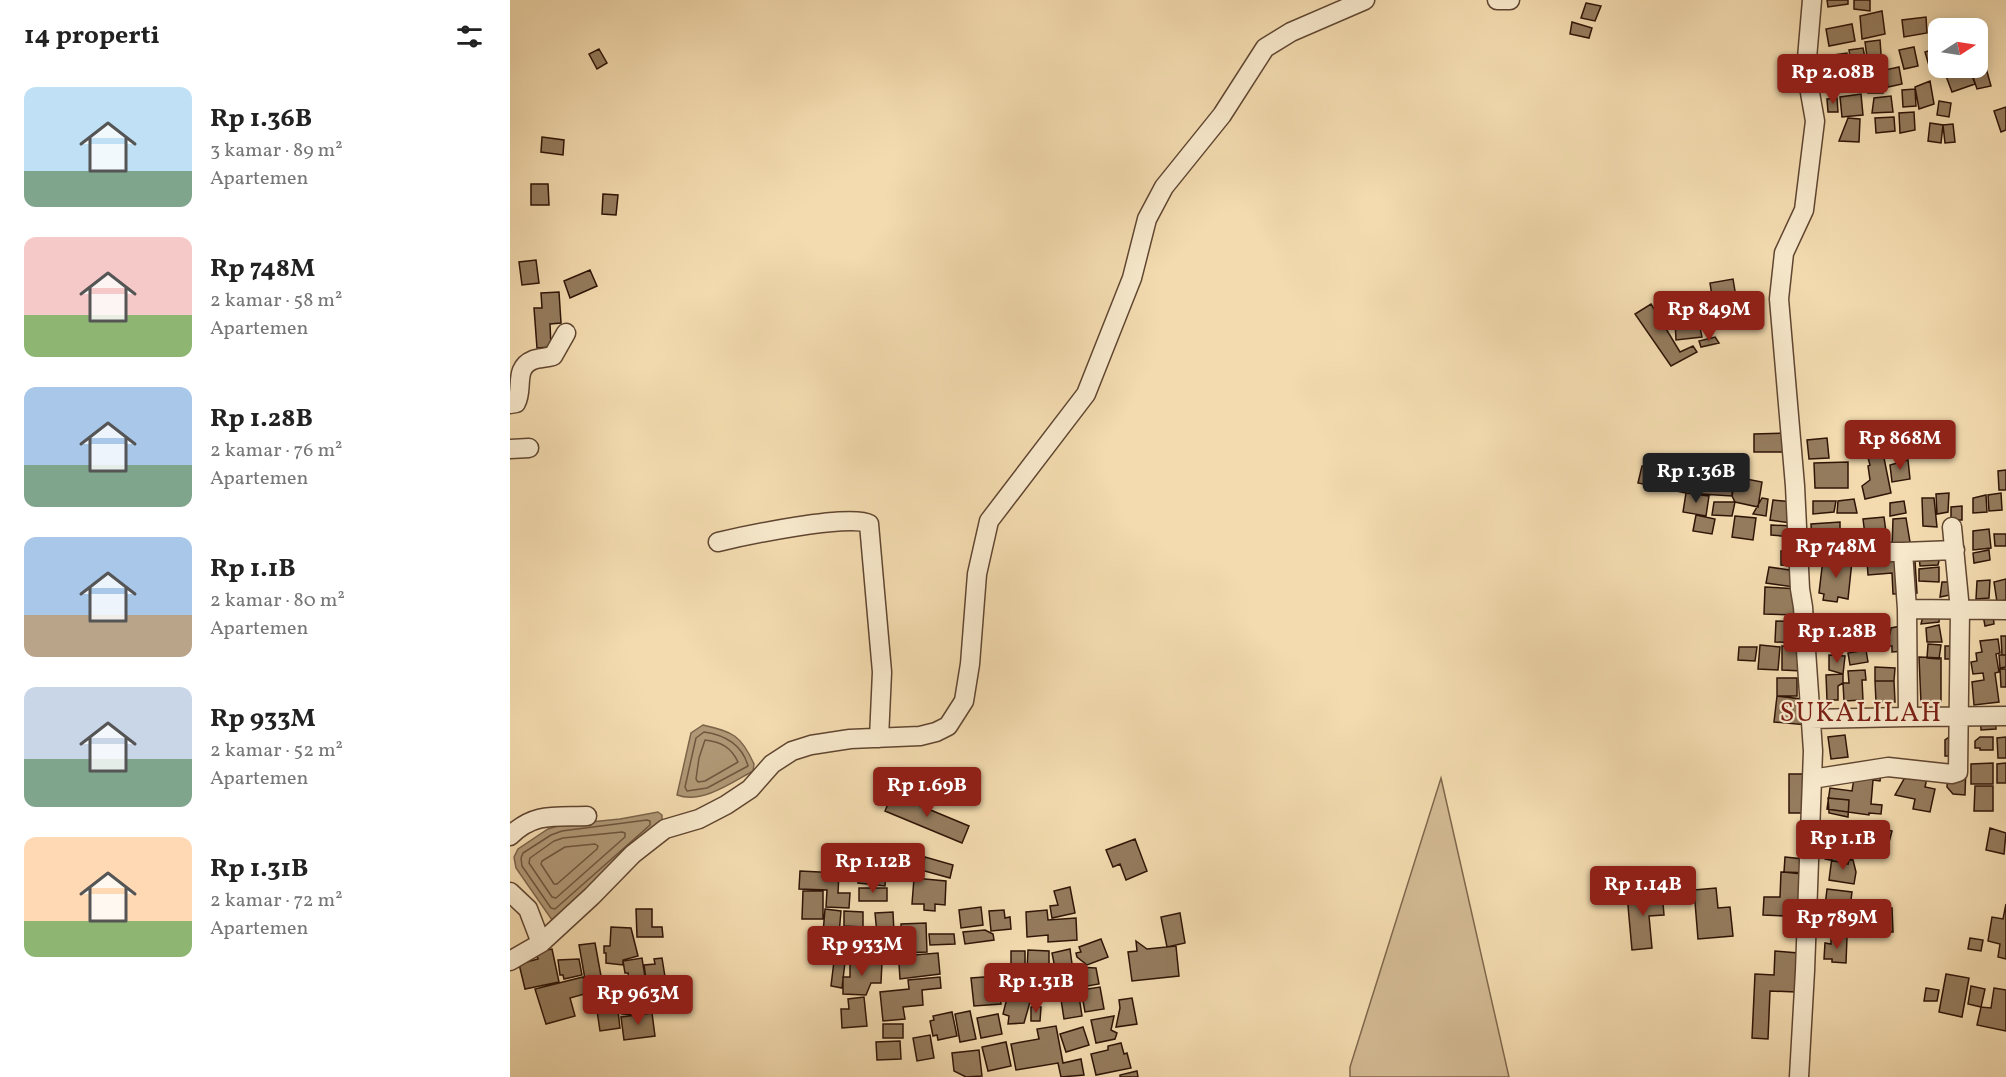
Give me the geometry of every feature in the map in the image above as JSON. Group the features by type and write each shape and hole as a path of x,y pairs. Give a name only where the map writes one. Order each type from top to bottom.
{"street":[{"path":"510,961 541,943 633,854 666,829 699,819 726,805 750,789 772,764 792,751 811,744 850,738 920,736 948,726 964,701 970,664 977,574 989,521 1086,394 1132,278 1147,219 1164,187 1222,115 1265,48 1291,32 1365,0"},
{"path":"1497,0 1510,0"},
{"path":"1799,1077 1813,751 1795,486 1779,299 1784,253 1804,210 1815,121 1806,70 1812,0"},
{"path":"510,404 516,403 519,398 521,371 526,364 553,356 566,333"},
{"path":"510,449 529,447"},
{"path":"718,542 798,526 855,522 869,524 882,672 879,738"},
{"path":"1812,779 1888,767 1957,773 1960,718 1960,610 1952,527"},
{"path":"1798,552 1955,550"},
{"path":"1903,552 1907,609 1908,717"},
{"path":"1907,609 2006,610"},
{"path":"1810,719 2006,716"},
{"path":"510,836 526,822 535,819 587,816"},
{"path":"510,892 528,909 541,943"}],"shaded area":[{"path":"1441,778 1509,1077 1350,1077 1350,1067"}],"water":[{"path":"703,725 735,736 745,747 754,764 753,771 706,795 687,797 677,795 691,733"},
{"path":"658,812 662,815 662,822 552,920 516,868 514,857 518,849 548,829 561,825 620,819"}],"building":[{"path":"1827,0 1848,0 1848,4 1828,7"},
{"path":"1854,0 1870,0 1870,11 1854,9"},
{"path":"1586,3 1601,6 1595,21 1581,18"},
{"path":"1882,11 1885,34 1862,39 1860,16"},
{"path":"1926,17 1927,33 1904,37 1902,20"},
{"path":"1572,22 1592,28 1589,38 1570,34"},
{"path":"1852,24 1855,41 1829,46 1826,29"},
{"path":"1880,40 1882,68 1869,72 1865,42"},
{"path":"1914,47 1918,66 1904,69 1899,50"},
{"path":"1863,48 1867,68 1852,71 1849,50"},
{"path":"599,49 607,63 597,69 589,54"},
{"path":"1847,53 1848,67 1836,69 1834,55"},
{"path":"1899,67 1902,84 1888,87 1885,70"},
{"path":"1835,72 1858,72 1859,90 1835,91"},
{"path":"1883,72 1883,93 1868,93 1867,75"},
{"path":"1988,75 1991,86 1977,89 1973,78 1988,78"},
{"path":"1947,78 1973,78 1975,84 1952,92"},
{"path":"1930,81 1934,104 1919,109 1915,87"},
{"path":"1915,89 1916,106 1903,107 1902,90"},
{"path":"1861,94 1863,115 1842,117 1840,97"},
{"path":"1891,96 1893,112 1872,113 1874,98"},
{"path":"1837,98 1838,112 1828,112 1827,99"},
{"path":"1939,101 1951,103 1949,117 1937,115"},
{"path":"2006,107 2006,130 2001,132 1994,111"},
{"path":"1914,112 1915,130 1900,133 1899,113"},
{"path":"1894,117 1895,131 1876,133 1875,118"},
{"path":"1848,118 1860,119 1859,142 1839,141"},
{"path":"1930,123 1943,125 1941,143 1928,141"},
{"path":"1953,124 1955,142 1945,143 1943,125"},
{"path":"542,137 564,140 563,155 541,152"},
{"path":"531,184 548,184 549,205 531,205"},
{"path":"603,194 618,195 616,215 602,214"},
{"path":"536,260 539,283 522,285 519,262"},
{"path":"590,270 597,286 570,298 564,281"},
{"path":"1733,279 1740,321 1706,326 1703,311 1714,309 1710,283"},
{"path":"559,292 561,323 550,324 551,347 537,348 534,308 542,308 541,293"},
{"path":"1693,293 1702,337 1676,340 1675,320 1682,320 1676,296"},
{"path":"1651,304 1680,352 1693,346 1697,352 1671,366 1635,314"},
{"path":"1715,337 1719,343 1701,347 1699,341"},
{"path":"1787,433 1787,452 1754,452 1754,434"},
{"path":"1827,438 1829,458 1809,459 1807,440"},
{"path":"1883,453 1891,493 1865,499 1862,486 1870,480 1867,454"},
{"path":"1908,460 1910,479 1892,482 1890,465"},
{"path":"1848,462 1848,488 1815,488 1814,463"},
{"path":"1642,466 1733,478 1732,496 1686,493 1638,483"},
{"path":"2006,470 2006,490 1999,490 1998,471"},
{"path":"1736,477 1762,482 1758,507 1735,502 1732,496"},
{"path":"1686,493 1709,496 1706,516 1683,512"},
{"path":"1949,493 1948,512 1937,514 1936,494"},
{"path":"2001,493 2002,510 1989,511 1988,495"},
{"path":"1986,495 1987,512 1973,513 1973,498"},
{"path":"1762,498 1768,499 1766,516 1753,514"},
{"path":"1922,498 1934,498 1937,527 1923,526"},
{"path":"1854,499 1857,513 1837,513 1838,501"},
{"path":"1773,500 1793,502 1791,523 1770,520"},
{"path":"1813,501 1836,501 1834,512 1813,514"},
{"path":"1904,501 1906,513 1890,516 1890,503"},
{"path":"1714,502 1735,502 1732,516 1712,515"},
{"path":"1962,506 1962,520 1951,520 1951,507"},
{"path":"1696,515 1715,519 1712,534 1693,531"},
{"path":"1735,516 1756,518 1753,540 1732,537"},
{"path":"1884,517 1887,540 1866,543 1863,519"},
{"path":"1906,518 1911,548 1892,548 1893,519"},
{"path":"1840,522 1840,543 1812,544 1811,524"},
{"path":"1771,525 1793,526 1793,537 1771,535"},
{"path":"1989,529 1991,548 1973,550 1973,531"},
{"path":"1994,534 2006,534 2006,546 1995,546"},
{"path":"1914,545 1917,593 1893,594 1892,573 1868,575 1866,547"},
{"path":"1989,550 1990,560 1974,563 1973,553"},
{"path":"1781,551 1794,552 1794,566 1781,565"},
{"path":"1919,556 1940,556 1938,565 1920,566"},
{"path":"1832,557 1852,561 1848,599 1838,597 1837,602 1823,600 1824,594 1819,593 1823,559 1831,562"},
{"path":"1769,567 1796,571 1794,587 1766,583"},
{"path":"1939,567 1939,582 1919,581 1919,569"},
{"path":"2006,579 2006,600 1997,602 1994,582"},
{"path":"1990,580 1989,598 1976,599 1977,581"},
{"path":"1942,582 1955,582 1955,594 1940,597"},
{"path":"1765,587 1800,589 1798,615 1764,614"},
{"path":"1940,612 1939,622 1921,624 1924,613"},
{"path":"1993,613 1994,624 1985,626 1983,615"},
{"path":"1776,621 1802,622 1801,643 1775,642"},
{"path":"1939,625 1942,642 1927,642 1926,628"},
{"path":"1901,626 1905,651 1892,652 1892,646 1871,646 1870,636 1890,634 1891,628"},
{"path":"1816,630 1832,630 1832,651 1815,650"},
{"path":"1865,633 1867,646 1837,650 1834,635"},
{"path":"2001,636 2006,636 2006,655 2002,655"},
{"path":"1998,639 2000,653 1996,654 1999,672 1995,673 1999,702 1974,705 1972,682 1984,680 1983,673 1973,674 1971,662 1977,661 1976,653 1982,652 1980,641"},
{"path":"1928,644 1941,645 1939,659 1927,658"},
{"path":"1760,645 1780,647 1778,670 1758,669"},
{"path":"1782,646 1803,647 1802,671 1782,670"},
{"path":"1945,646 1960,646 1960,659 1945,659"},
{"path":"1739,647 1757,647 1755,661 1738,660"},
{"path":"1866,650 1868,662 1850,665 1848,653"},
{"path":"1829,655 1845,656 1843,674 1829,670"},
{"path":"1999,655 2006,655 2006,667 2000,668"},
{"path":"1919,657 1941,658 1941,702 1921,703"},
{"path":"1875,667 1895,668 1894,681 1875,681"},
{"path":"2000,669 2006,669 2006,687 2001,687"},
{"path":"1865,670 1866,680 1862,680 1863,700 1844,701 1843,683 1849,683 1848,671"},
{"path":"1843,674 1843,683 1838,686 1838,700 1827,700 1826,675"},
{"path":"1777,678 1797,678 1797,696 1777,696"},
{"path":"1875,681 1894,681 1895,702 1876,702"},
{"path":"1777,696 1810,700 1807,725 1774,722"},
{"path":"1995,709 1996,729 1981,730 1980,710"},
{"path":"1845,735 1848,757 1831,759 1828,737"},
{"path":"1952,735 1963,756 1945,756 1945,740"},
{"path":"1980,737 1993,737 1993,750 1975,748 1975,741"},
{"path":"2006,737 2006,758 1998,758 1997,738"},
{"path":"1993,763 1993,784 1971,784 1971,764"},
{"path":"2006,763 2006,783 1997,783 1997,764"},
{"path":"1882,766 1880,781 1873,780 1871,804 1882,805 1881,814 1869,813 1869,815 1827,809 1830,788 1852,791 1855,772"},
{"path":"1948,766 1966,766 1965,795 1953,794 1947,787"},
{"path":"1789,774 1817,774 1817,813 1789,813"},
{"path":"1899,776 1927,778 1925,787 1935,789 1930,812 1913,809 1915,799 1895,795 1904,779"},
{"path":"1975,786 1993,786 1993,811 1974,811"},
{"path":"892,794 969,826 962,843 885,811"},
{"path":"1828,798 1849,800 1848,817 1829,813"},
{"path":"1877,827 1892,831 1887,850 1872,846"},
{"path":"1990,828 2006,833 2004,854 1986,850"},
{"path":"1135,839 1147,871 1126,880 1120,864 1113,867 1106,850"},
{"path":"1828,846 1851,851 1848,864 1825,859"},
{"path":"925,857 953,865 950,878 921,870"},
{"path":"1785,857 1813,860 1811,875 1784,872"},
{"path":"1832,857 1853,860 1856,872 1854,884 1829,880"},
{"path":"800,871 839,873 838,893 850,893 849,908 826,907 827,890 799,889"},
{"path":"859,872 886,874 885,886 858,883"},
{"path":"1781,872 1812,873 1811,917 1763,915 1764,897 1780,897"},
{"path":"914,878 946,881 945,905 935,904 935,911 924,910 924,904 912,904"},
{"path":"1070,887 1075,913 1052,918 1050,906 1058,905 1054,891"},
{"path":"859,888 887,888 887,901 859,901"},
{"path":"1716,888 1718,908 1730,907 1733,936 1698,939 1694,890"},
{"path":"1827,889 1852,892 1850,908 1825,906"},
{"path":"803,891 823,891 823,919 802,919"},
{"path":"1662,892 1664,915 1649,916 1652,948 1632,950 1627,895"},
{"path":"2006,904 2006,959 1998,957 2000,944 1988,941 1992,917 2003,919"},
{"path":"981,907 983,925 961,928 959,910"},
{"path":"1892,908 1893,932 1874,932 1874,909"},
{"path":"636,909 652,909 652,927 662,927 663,937 637,937"},
{"path":"825,909 841,911 839,934 823,933"},
{"path":"1004,910 1005,918 1010,917 1011,929 991,931 989,911"},
{"path":"1047,910 1048,920 1076,918 1077,940 1048,942 1048,935 1027,937 1026,912"},
{"path":"844,911 863,912 863,927 844,926"},
{"path":"1823,911 1846,912 1846,933 1822,932"},
{"path":"893,912 894,933 877,934 875,913"},
{"path":"1180,913 1185,943 1167,947 1161,917"},
{"path":"1850,916 1872,916 1871,937 1850,937"},
{"path":"926,923 927,952 902,953 901,924"},
{"path":"611,927 631,928 638,956 623,960 623,965 606,963 604,946 610,946"},
{"path":"874,928 876,944 862,946 860,930"},
{"path":"985,930 993,934 994,940 965,944 963,932"},
{"path":"846,931 858,931 858,946 846,946"},
{"path":"929,934 954,934 955,944 930,945"},
{"path":"1831,936 1847,937 1846,963 1824,959 1825,943 1831,944"},
{"path":"824,937 841,937 842,959 825,959"},
{"path":"878,937 895,937 899,946 899,958 878,958"},
{"path":"1970,938 1983,940 1981,951 1968,949"},
{"path":"1101,939 1108,957 1087,965 1077,957 1076,953 1081,952 1079,947"},
{"path":"1136,941 1147,949 1176,946 1179,976 1132,981 1128,952 1137,951"},
{"path":"595,943 601,976 585,979 579,945"},
{"path":"552,949 559,982 525,989 519,964 538,959 536,952"},
{"path":"1070,949 1072,964 1055,968 1052,953"},
{"path":"1028,950 1049,951 1049,970 1027,969"},
{"path":"1011,951 1025,951 1025,985 1002,984 1002,969 1011,969"},
{"path":"1775,951 1798,953 1796,992 1770,991 1768,1039 1752,1038 1755,974 1774,975"},
{"path":"938,953 940,974 900,979 899,964 903,964 902,956"},
{"path":"642,958 647,990 626,993 624,981 629,980 623,961"},
{"path":"662,958 666,983 647,986 644,965 655,964 654,959"},
{"path":"579,959 582,975 564,979 563,975 560,975 558,960"},
{"path":"834,961 845,962 842,988 831,986"},
{"path":"850,961 882,962 881,983 871,983 866,995 843,994 843,977 850,977"},
{"path":"1075,967 1096,968 1099,984 1058,991 1055,975"},
{"path":"1029,972 1050,973 1050,994 1037,993 1028,983"},
{"path":"1946,974 1969,978 1962,1017 1939,1012"},
{"path":"998,976 1001,1004 974,1006 971,978"},
{"path":"583,977 588,993 570,998 575,1016 546,1024 535,989"},
{"path":"940,977 941,988 922,990 923,1005 903,1007 905,1019 883,1021 880,992 909,989 908,980"},
{"path":"1971,986 1985,989 1981,1007 1968,1004"},
{"path":"1100,987 1104,1009 1085,1012 1081,990"},
{"path":"1017,988 1032,991 1032,995 1024,1023 1008,1024 1009,1016 1003,1014 1009,990 1014,991"},
{"path":"1926,988 1939,990 1937,1001 1924,1001"},
{"path":"1994,988 2006,990 2006,1031 1977,1025 1981,1007 1991,1008"},
{"path":"1078,990 1082,1016 1064,1019 1060,993"},
{"path":"651,991 657,1010 638,1008 637,1015 622,1014 623,997"},
{"path":"616,994 620,1028 600,1031 595,997"},
{"path":"864,997 867,1026 842,1028 841,1009 849,1009 848,999"},
{"path":"1132,998 1137,1024 1116,1027 1120,1008 1119,1000"},
{"path":"1031,1007 1041,1007 1040,1021 1031,1021"},
{"path":"970,1011 976,1039 960,1042 955,1014"},
{"path":"952,1012 957,1036 938,1040 937,1035 933,1036 930,1021 934,1020 933,1016"},
{"path":"652,1013 655,1036 624,1040 621,1017"},
{"path":"998,1014 1002,1034 981,1038 977,1018"},
{"path":"1114,1016 1111,1030 1117,1033 1115,1039 1096,1043 1091,1020"},
{"path":"883,1024 903,1024 903,1038 883,1038"},
{"path":"1056,1026 1063,1063 1081,1059 1084,1075 1061,1077 1058,1063 1016,1070 1011,1044 1039,1039 1037,1029"},
{"path":"1083,1027 1089,1045 1066,1052 1060,1034"},
{"path":"930,1035 934,1058 917,1061 913,1038"},
{"path":"900,1041 901,1059 877,1060 876,1042"},
{"path":"1006,1042 1011,1066 988,1071 982,1047"},
{"path":"1121,1043 1124,1054 1127,1053 1131,1068 1096,1075 1091,1054 1108,1050 1108,1046"},
{"path":"979,1050 982,1076 966,1077 954,1071 952,1053"},
{"path":"1137,1071 1138,1077 1120,1077 1120,1075"}],"district":[{"name":"SUKALILAH","path":"1861,714"}]}
